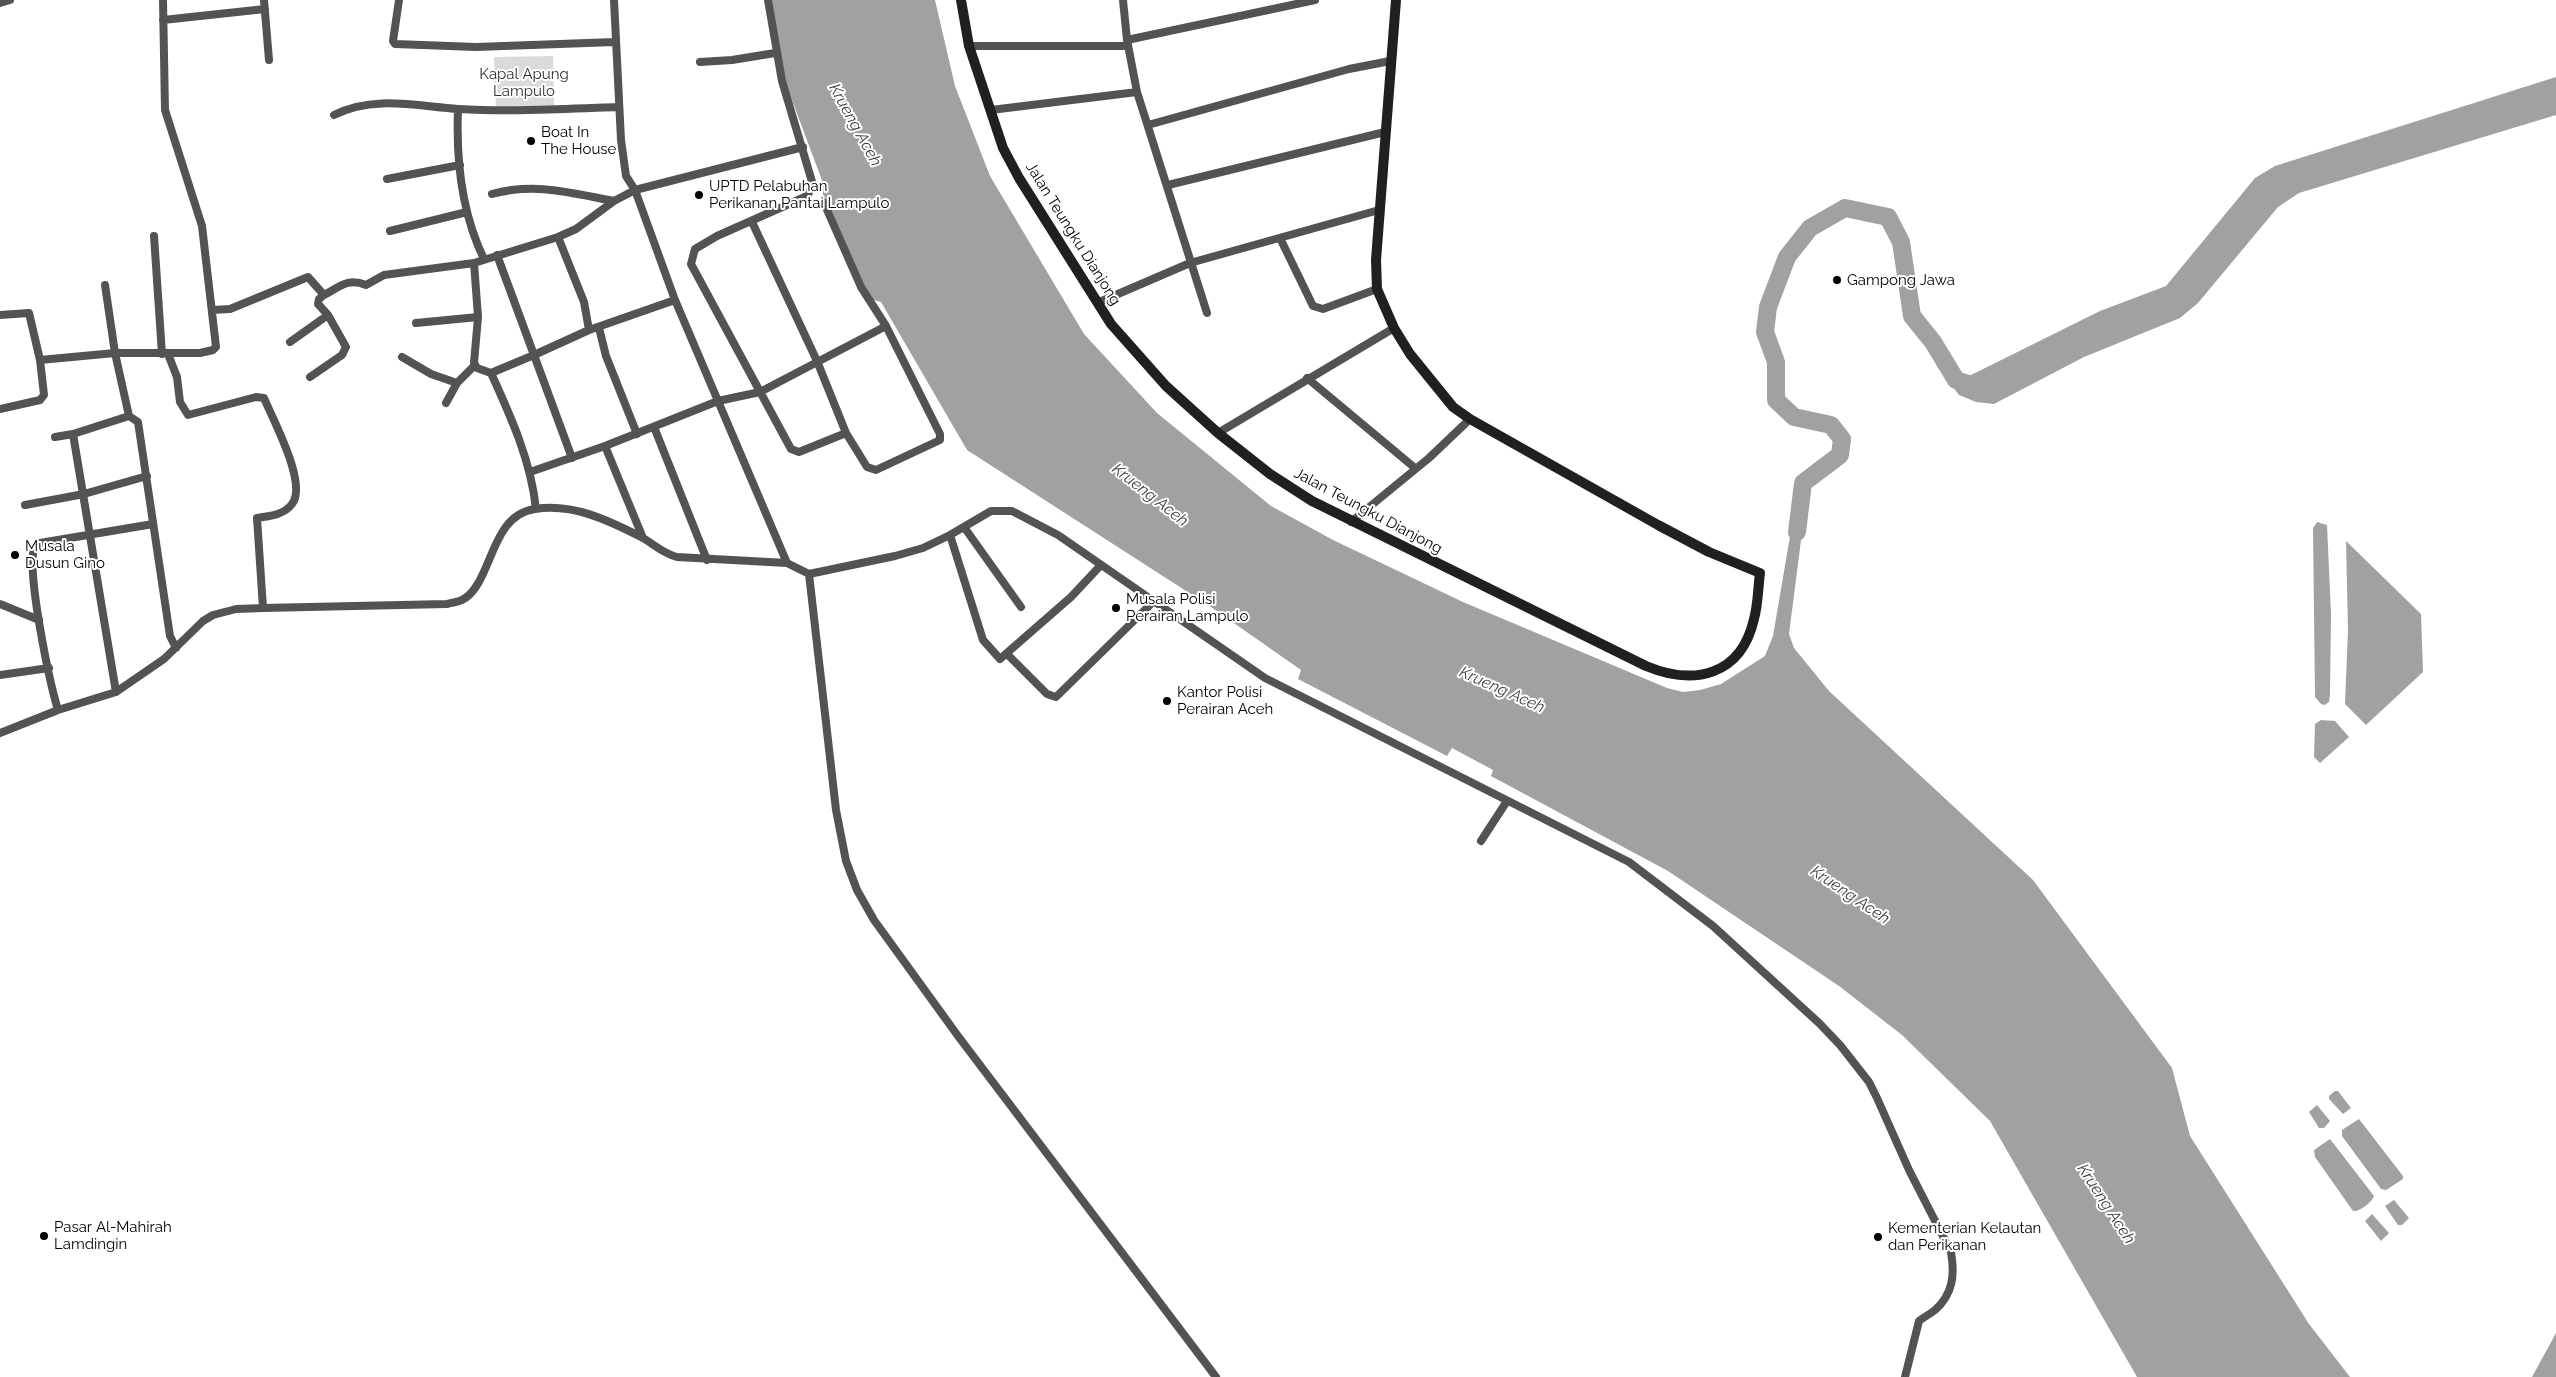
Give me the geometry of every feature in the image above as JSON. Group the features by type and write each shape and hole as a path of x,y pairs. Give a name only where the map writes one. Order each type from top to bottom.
{"street":[{"path":"0,3 10,0"},
{"path":"40,360 115,353 200,353 215,348 202,226 165,110 163,0"},
{"path":"264,0 269,60"},
{"path":"399,0 393,41 395,44 476,47 615,42"},
{"path":"614,0 619,107 626,176 635,190 675,300 787,563"},
{"path":"768,0 775,53 812,176 810,192 807,196 717,236 695,249 691,264 794,452 846,433"},
{"name":"Jalan Teungku Dianjong","path":"961,0 969,46 1003,148 1019,178 1097,303 1148,368 1218,433 1292,489 1351,522 1646,666 1675,676 1706,674 1721,669 1735,658 1744,646 1755,619 1760,573 1716,555 1658,526 1470,419"},
{"path":"1123,0 1127,43 1137,92 1207,313"},
{"path":"969,46 1127,43 1274,4 1315,0"},
{"path":"1351,522 1429,458 1470,419 1447,401 1410,354 1394,328 1377,289 1379,210 1396,0"},
{"path":"163,20 265,10"},
{"path":"700,62 732,60 775,53"},
{"path":"1148,125 1349,69 1390,61"},
{"path":"991,110 1137,92"},
{"path":"334,115 347,108 374,104 418,104 458,109 536,110 619,107"},
{"path":"458,109 457,137 467,212 474,239 484,260"},
{"path":"1168,185 1385,132"},
{"path":"310,377 342,355 346,347 328,314 318,304 319,299 351,281 358,281 366,285 384,275 474,264 497,255 558,237 576,229 614,201 635,190 803,147"},
{"path":"387,180 460,165"},
{"path":"492,194 514,188 547,188 614,201"},
{"path":"752,222 817,361 846,433 859,457 871,470 876,470 940,440 940,434 886,326 861,287 824,203"},
{"path":"1097,303 1190,263 1379,210"},
{"path":"390,231 467,212"},
{"path":"154,236 165,354 177,377 180,402 188,415 256,397 264,398 296,475 297,493 292,504 281,513 257,518 263,608"},
{"path":"558,237 584,302 589,330"},
{"path":"1280,238 1313,306 1323,309 1377,289"},
{"path":"497,255 572,458"},
{"path":"474,264 478,317 473,358 477,368 491,373 589,330 675,300"},
{"path":"212,310 230,309 308,277 324,295"},
{"path":"105,285 115,353 128,416 138,422 173,641"},
{"path":"0,315 29,313 40,360 44,398 0,409"},
{"path":"290,342 328,314"},
{"path":"416,323 478,317"},
{"path":"530,472 605,446 718,400 760,392 886,326"},
{"path":"599,328 606,356 636,434"},
{"path":"1218,433 1307,378 1394,328"},
{"path":"402,357 431,374 458,383"},
{"path":"446,403 458,383 475,365"},
{"path":"491,373 512,419 530,472 536,509"},
{"path":"1307,378 1415,468"},
{"path":"55,437 73,434 128,416"},
{"path":"654,427 706,560"},
{"path":"73,434 116,692"},
{"path":"605,446 642,538"},
{"path":"25,506 84,494 147,476"},
{"path":"0,733 56,705 116,692 164,659 173,641 213,614 263,608 447,604 462,600 472,590 505,528 515,516 524,511 559,507 598,517 642,538 664,553 677,557 787,563 809,574 910,553 950,535 991,511 1006,509 1040,524 1265,678 1629,862 1713,926 1819,1022 1869,1082 1909,1170 1951,1252 1952,1280 1949,1295 1935,1310 1919,1321 1904,1377"},
{"path":"56,705 39,620 32,570 34,548 40,543 153,524"},
{"path":"964,527 1021,607"},
{"path":"950,535 983,640 1000,659 1071,597 1101,565"},
{"path":"809,574 836,810 846,861 857,890 874,920 958,1036 1216,1377"},
{"path":"1007,654 1047,694 1056,696 1153,602"},
{"path":"0,604 39,620"},
{"path":"0,675 49,668"},
{"path":"1481,841 1507,801"}],"green space":[{"name":"Kapal Apung Lampulo","path":"553,56 554,107 496,109 494,57"}],"water":[{"name":"Krueng Aceh","path":"772,0 935,0 955,86 990,176 1084,334 1157,413 1271,506 1333,540 1463,602 1667,688 1683,692 1700,690 1721,684 1765,656 1773,636 1795,507 1805,509 1789,634 1794,648 1829,691 2033,880 2172,1068 2190,1136 2309,1324 2350,1377 2137,1377 1990,1121 1902,1035 1839,986 1668,871 1491,776 1493,770 1452,748 1447,756 1298,679 1301,670 1211,607 967,450 881,302 870,299 823,196 823,183 780,68"},
{"path":"2556,77 2556,115 2299,193 2278,207 2198,303 2180,318 2084,357 1994,404 1976,402 1959,395 1949,382 1971,375 2100,311 2166,286 2255,178 2275,166"},
{"path":"2317,522 2327,525 2331,614 2330,694 2329,702 2325,705 2321,704 2315,697 2313,528"},
{"path":"2346,541 2421,614 2423,672 2366,725 2345,704 2348,630"},
{"path":"2321,720 2335,721 2349,737 2320,763 2314,757 2315,724"},
{"path":"2338,1091 2351,1108 2343,1114 2329,1099 2329,1096"},
{"path":"2317,1105 2330,1121 2324,1128 2319,1128 2309,1112"},
{"path":"2359,1119 2403,1176 2403,1179 2386,1190 2381,1189 2342,1136 2342,1130"},
{"path":"2330,1139 2374,1196 2368,1204 2359,1210 2353,1211 2315,1157 2314,1150"},
{"path":"2394,1200 2409,1218 2402,1225 2398,1225 2385,1206"},
{"path":"2372,1214 2389,1233 2381,1241 2365,1221"},
{"path":"2556,1333 2556,1377 2532,1377"}],"waterway":[{"path":"1797,532 1803,483 1840,455 1842,439 1831,425 1794,417 1776,400 1776,362 1765,332 1768,307 1787,257 1810,228 1845,208 1888,217 1901,242 1912,316 1933,342 1956,380 1977,387"}],"place":[{"name":"Boat In The House","path":"531,141"},
{"name":"UPTD Pelabuhan Perikanan Pantai Lampulo","path":"699,195"},
{"name":"Gampong Jawa","path":"1837,280"},
{"name":"Musala Dusun Gino","path":"15,555"},
{"name":"Musala Polisi Perairan Lampulo","path":"1116,608"},
{"name":"Kantor Polisi Perairan Aceh","path":"1167,701"},
{"name":"Pasar Al-Mahirah Lamdingin","path":"44,1236"},
{"name":"Kementerian Kelautan dan Perikanan","path":"1878,1237"}]}
